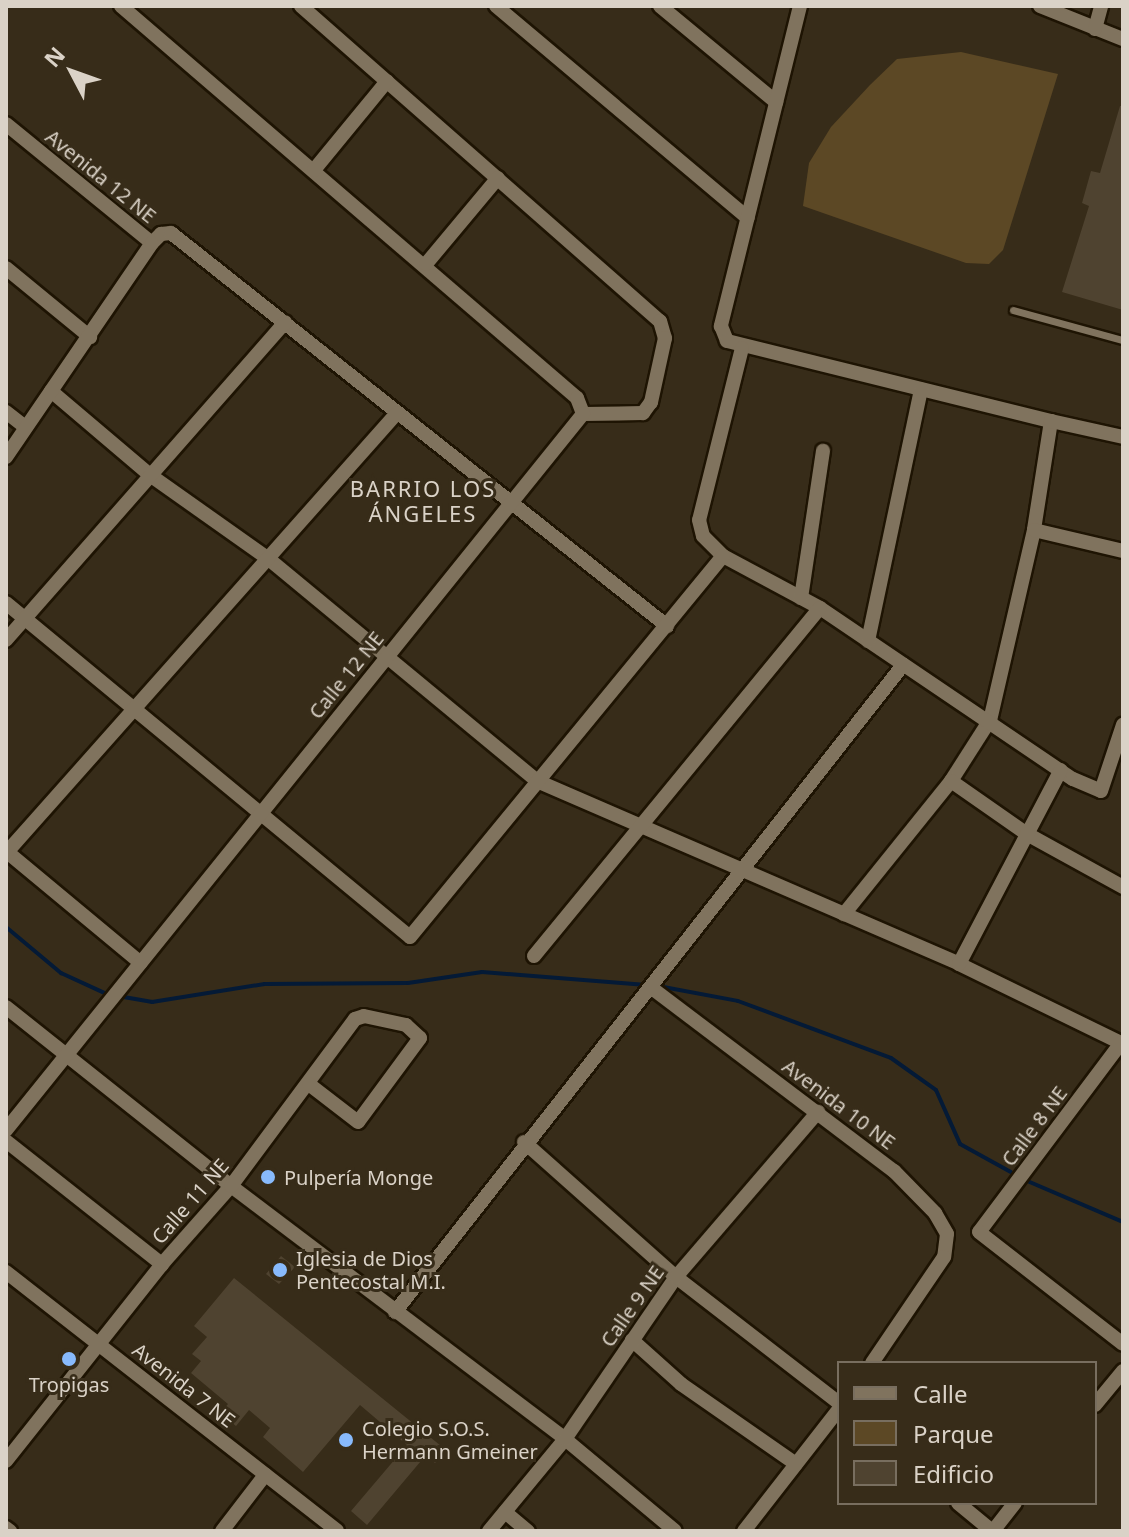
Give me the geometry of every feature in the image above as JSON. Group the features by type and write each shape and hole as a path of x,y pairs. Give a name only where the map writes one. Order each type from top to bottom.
{"street":[{"path":"121,6 426,264 577,398 583,414 643,413 665,338 660,321 301,6"},
{"path":"496,6 748,218"},
{"path":"660,6 776,102"},
{"path":"800,6 721,326 727,341 742,348 1123,437"},
{"path":"1040,6 1123,39"},
{"path":"1095,29 1101,6"},
{"path":"314,170 387,81"},
{"name":"Avenida 12 NE","path":"9,133 152,243 161,234 171,233 285,322"},
{"path":"426,264 498,178"},
{"path":"6,457 152,243"},
{"path":"6,268 90,337"},
{"path":"6,640 285,322 667,626"},
{"path":"742,348 699,520 703,536 723,556 820,608 1061,770 1105,790 1123,725"},
{"path":"868,641 921,390"},
{"path":"51,391 150,475 270,560 537,781 959,964 1122,1044"},
{"path":"6,412 25,427"},
{"path":"141,963 7,851 136,711 397,413"},
{"name":"Calle 12 NE","path":"66,1053 583,414"},
{"path":"844,914 951,781 990,720 1034,530 1051,421"},
{"path":"801,598 823,451"},
{"path":"1034,530 1123,551"},
{"path":"6,603 261,810 410,937 723,556"},
{"path":"534,956 820,608"},
{"path":"395,1312 524,1142 653,989 743,868 903,665"},
{"path":"959,964 1061,770"},
{"path":"951,781 1027,834 1123,887"},
{"name":"Avenida 10 NE","path":"653,989 894,1171 935,1213 947,1234 933,1281 873,1361"},
{"path":"6,1007 231,1186 565,1439 675,1531"},
{"name":"Calle 11 NE","path":"6,1461 162,1264 231,1186 310,1085 355,1019 364,1016 406,1025 420,1038 358,1122 310,1085"},
{"name":"Calle 8 NE","path":"1122,1044 979,1232 1123,1344"},
{"path":"6,1130 66,1053"},
{"name":"Calle 9 NE","path":"489,1531 565,1439 676,1277 818,1112"},
{"path":"6,1141 162,1264"},
{"path":"524,1142 676,1277 837,1404"},
{"name":"Avenida 7 NE","path":"6,1272 337,1531"},
{"path":"632,1340 681,1384 796,1464"},
{"path":"1097,1403 1123,1371"},
{"path":"744,1531 837,1409"},
{"path":"222,1531 265,1475"},
{"path":"960,1505 992,1531 1013,1505"},
{"path":"505,1512 528,1531"}],"lane":[{"path":"1013,310 1123,340"}],"green space":[{"path":"961,52 1058,74 1003,250 989,264 966,263 803,206 809,163 831,127 870,85 897,59"}],"building":[{"path":"1120,106 1123,106 1123,310 1062,292 1089,206 1082,203 1091,171 1100,173"},
{"name":"Iglesia de Dios Pentecostal M.I.","path":"281,1256 295,1267 279,1284 266,1274"},
{"path":"234,1278 446,1450 435,1463 426,1455 367,1525 351,1511 407,1445 360,1405 303,1472 263,1437 270,1428 249,1410 236,1426 220,1413 228,1404 191,1373 201,1361 192,1354 207,1337 194,1326"}],"waterway":[{"path":"6,927 61,973 109,995"},
{"path":"118,996 152,1002 265,984 408,983 482,972 646,985"},
{"path":"658,986 738,1001 891,1058 936,1090 960,1144 1011,1172"},
{"path":"1025,1180 1123,1222"}],"place":[{"name":"Pulpería Monge","path":"268,1177"},
{"name":"Iglesia de Dios Pentecostal M.I.","path":"280,1270"},
{"name":"Tropigas","path":"69,1359"},
{"name":"Colegio S.O.S. Hermann Gmeiner","path":"346,1440"}],"district":[{"name":"BARRIO LOS ÁNGELES","path":"423,500"}]}
